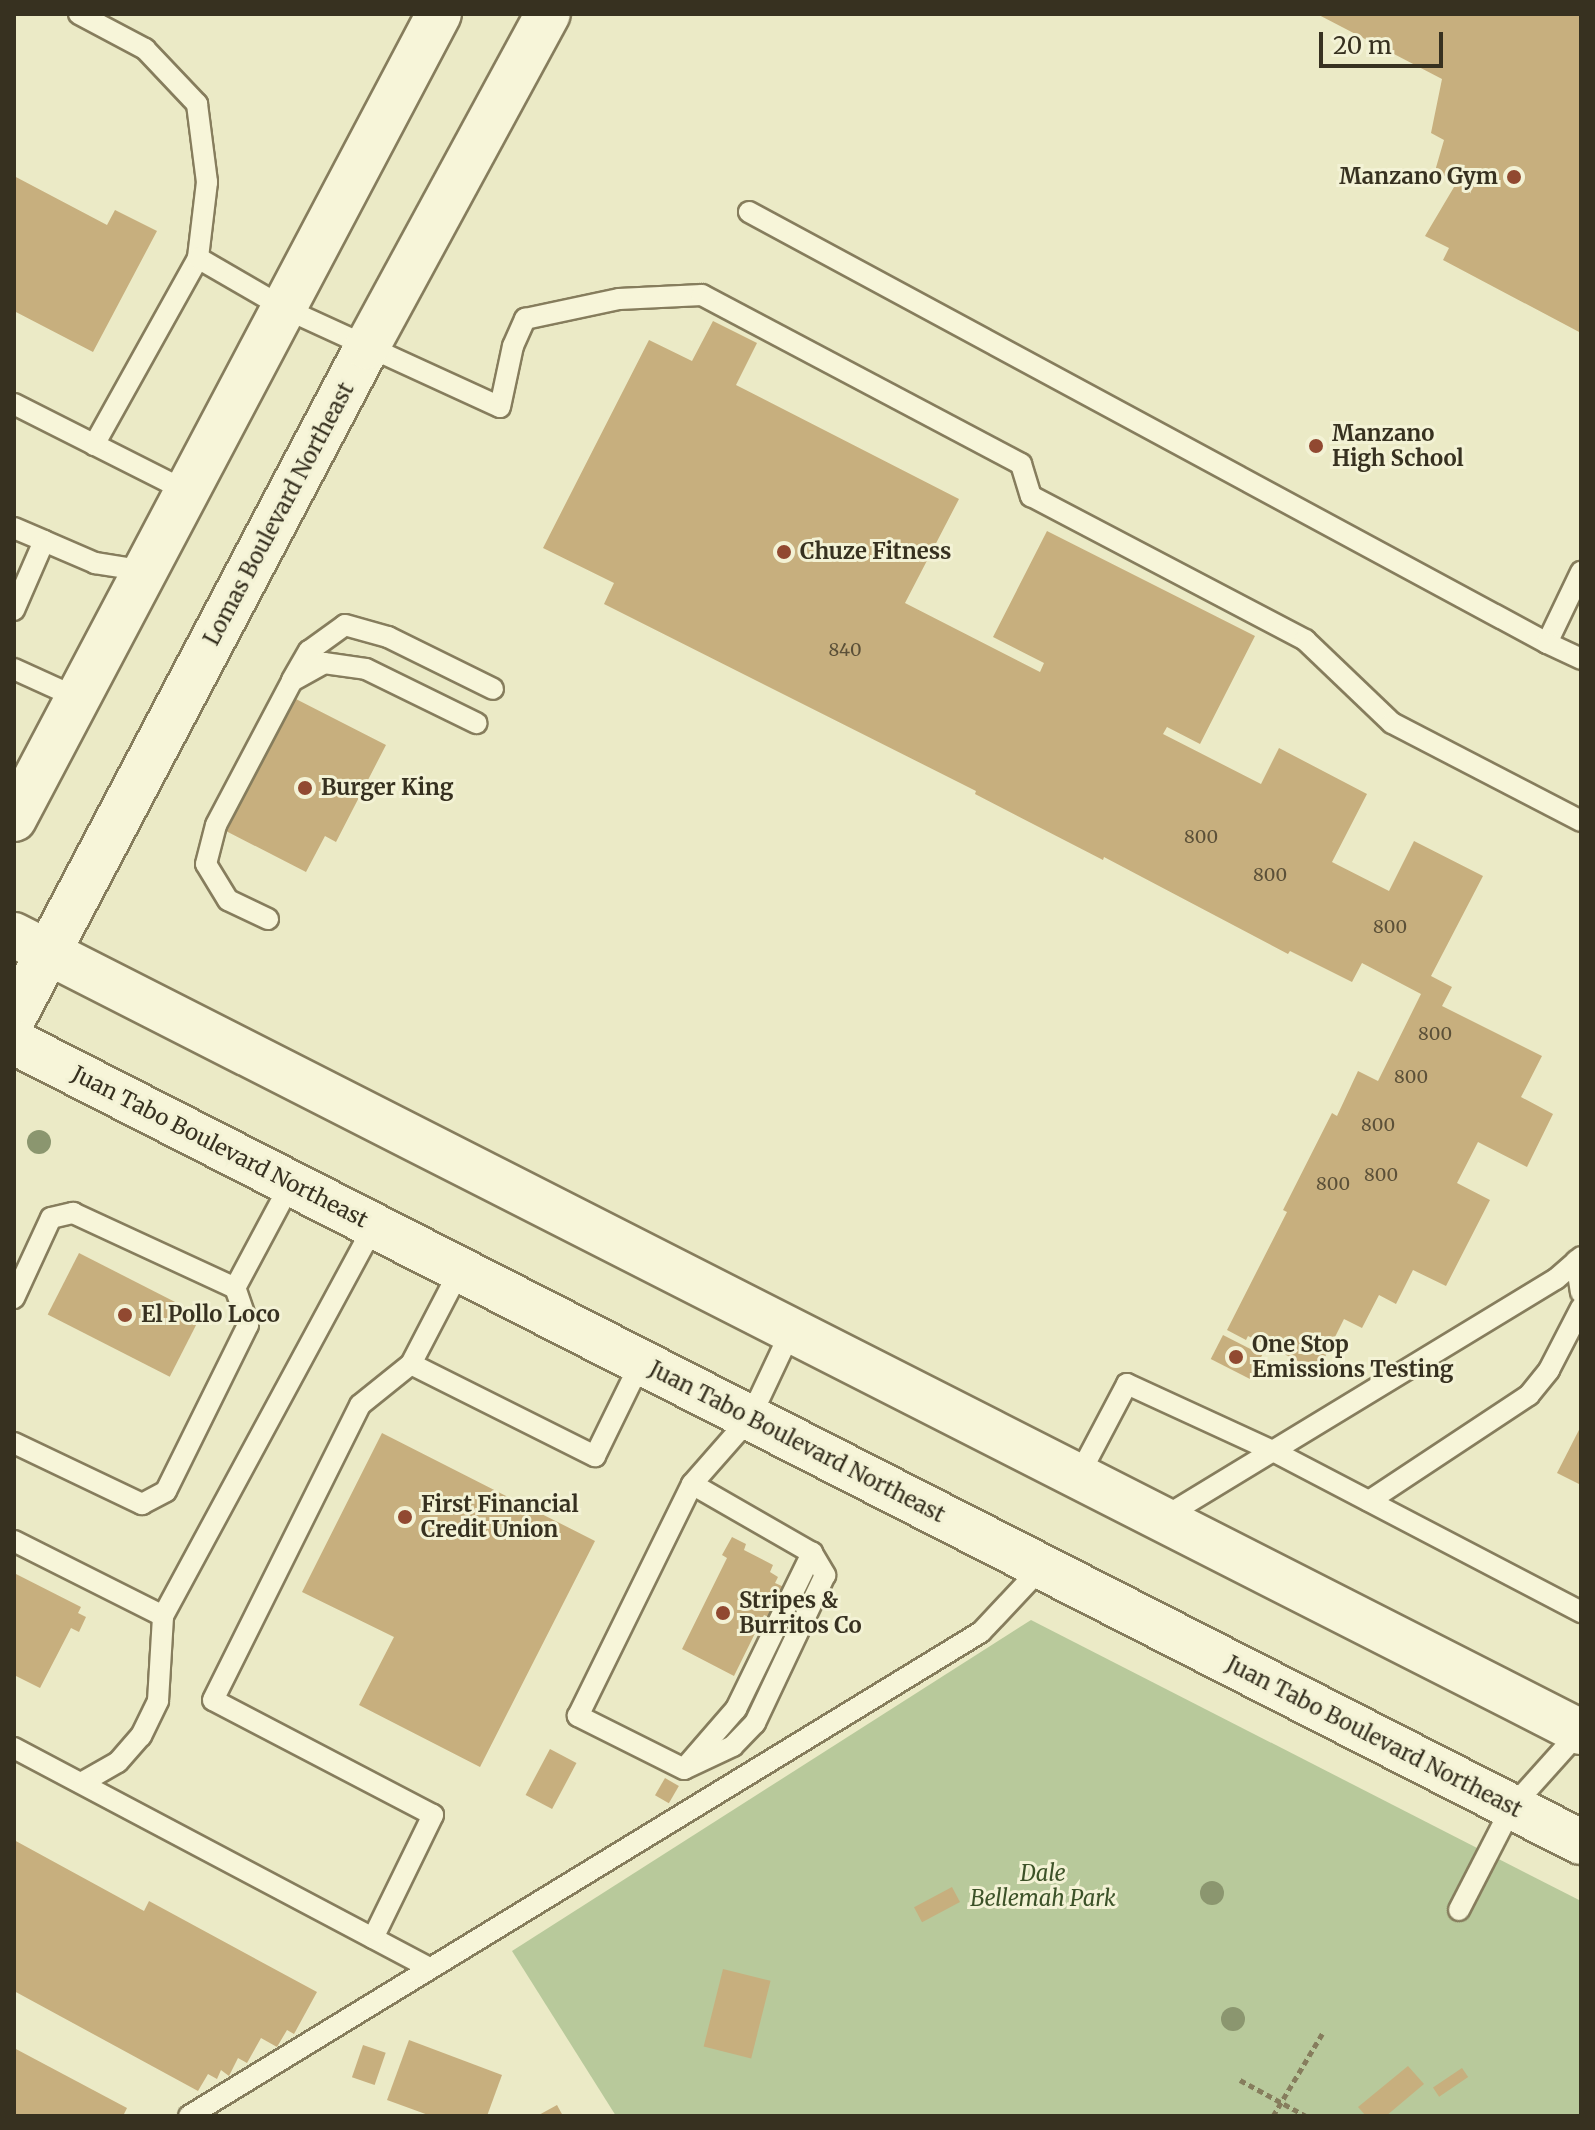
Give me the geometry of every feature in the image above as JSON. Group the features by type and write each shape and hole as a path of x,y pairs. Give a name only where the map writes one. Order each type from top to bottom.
{"main road":[{"path":"14,819 286,309 439,14"},
{"name":"Lomas Boulevard Northeast","path":"14,1017 32,944 367,347 548,14"},
{"path":"32,944 1581,1731"},
{"name":"Juan Tabo Boulevard Northeast","path":"14,1042 1581,1842"}],"lane":[{"path":"79,14 145,49 197,104 207,182 198,258 94,445"},
{"path":"749,212 1581,659"},
{"path":"198,258 286,309 500,407 513,346 525,319 619,299 702,295 1021,464 1031,496 1305,640 1392,723 1581,821"},
{"path":"14,404 188,492"},
{"path":"14,528 95,563 146,571"},
{"path":"14,610 44,541"},
{"path":"1547,643 1581,572"},
{"path":"268,919 228,900 206,864 216,825 309,651 345,625 388,637 493,689"},
{"path":"292,681 324,663 366,669 476,723"},
{"path":"14,669 78,698"},
{"path":"235,1288 291,1183"},
{"path":"14,1298 51,1218 73,1213 235,1288 248,1325 166,1491 142,1504 14,1443"},
{"path":"83,1782 118,1762 141,1736 158,1701 163,1616 374,1226"},
{"path":"1578,1259 1581,1293"},
{"path":"1161,1519 1556,1279 1578,1259"},
{"path":"373,1938 433,1815 213,1700 360,1405 411,1364 460,1270"},
{"path":"1369,1501 1529,1395 1549,1370 1581,1308"},
{"path":"692,1484 812,1553 825,1575 755,1723 733,1746 684,1769 578,1716 692,1484 750,1418 791,1331"},
{"path":"411,1364 595,1456 641,1362"},
{"path":"1078,1477 1127,1384 1273,1451 1581,1612"},
{"path":"14,1541 163,1616"},
{"path":"189,2116 428,1967 981,1632 1042,1567"},
{"path":"1459,1910 1512,1807 1581,1731"},
{"path":"14,1748 428,1967"}],"path":[{"path":"1273,2116 1322,2034"},
{"path":"1240,2080 1306,2116"}],"green space":[{"name":"Dale Bellemah Park","path":"1031,1620 1581,1901 1581,2116 616,2116 512,1951"}],"building":[{"name":"Manzano Gym","path":"1317,14 1581,14 1581,333 1443,260 1449,248 1425,236 1457,182 1435,171 1444,140 1431,133 1442,79"},
{"path":"14,176 107,225 115,210 157,231 93,352 14,311"},
{"path":"713,321 757,343 736,385 959,499 905,603 1040,672 1044,663 993,637 1047,531 1255,636 1200,744 1167,727 1163,734 1261,784 1279,748 1367,794 1332,862 1389,891 1414,841 1483,876 1431,976 1452,987 1442,1006 1542,1056 1521,1097 1553,1114 1527,1167 1478,1142 1457,1183 1490,1200 1446,1286 1413,1270 1396,1304 1379,1295 1362,1328 1344,1319 1318,1371 1248,1336 1246,1340 1227,1330 1287,1212 1283,1210 1332,1113 1337,1116 1358,1071 1378,1081 1421,994 1362,963 1352,982 1290,951 1288,954 1104,857 1103,860 975,794 976,791 604,604 614,583 543,548 649,340 692,361"},
{"name":"Burger King","path":"292,697 386,745 336,842 325,836 306,872 224,830"},
{"name":"El Pollo Loco","path":"79,1253 201,1315 170,1377 48,1314"},
{"name":"One Stop Emissions Testing","path":"1223,1335 1262,1355 1250,1379 1211,1359"},
{"path":"1581,1426 1581,1485 1557,1473"},
{"path":"382,1433 595,1541 480,1767 359,1705 394,1637 302,1592"},
{"path":"732,1537 746,1544 744,1550 773,1565 770,1572 778,1577 775,1583 784,1587 769,1617 764,1615 734,1676 682,1649 727,1558 722,1555"},
{"path":"14,1573 81,1607 78,1613 86,1617 79,1632 71,1628 40,1688 14,1675"},
{"path":"550,1749 576,1763 552,1809 526,1795"},
{"path":"665,1778 679,1786 669,1803 655,1795"},
{"path":"14,1840 144,1911 149,1901 317,1992 294,2034 287,2030 277,2047 261,2038 247,2063 238,2058 229,2076 221,2070 217,2079 208,2074 198,2091 14,1991"},
{"path":"952,1887 960,1902 922,1922 914,1907"},
{"path":"723,1969 771,1981 751,2058 704,2047"},
{"path":"409,2040 502,2075 487,2116 431,2116 387,2100"},
{"path":"363,2045 386,2053 375,2085 352,2077"},
{"path":"14,2048 127,2108 123,2116 14,2116"},
{"path":"1408,2066 1424,2084 1386,2116 1366,2116 1358,2107"},
{"path":"1462,2068 1468,2077 1439,2097 1433,2088"},
{"path":"557,2105 563,2116 537,2116"}],"place":[{"name":"Manzano Gym","path":"1514,177"},
{"name":"Manzano High School","path":"1316,446"},
{"name":"Chuze Fitness","path":"784,552"},
{"name":"Burger King","path":"305,788"},
{"name":"El Pollo Loco","path":"125,1315"},
{"name":"One Stop Emissions Testing","path":"1236,1357"},
{"name":"First Financial Credit Union","path":"405,1517"},
{"name":"Stripes & Burritos Co","path":"723,1613"}]}
